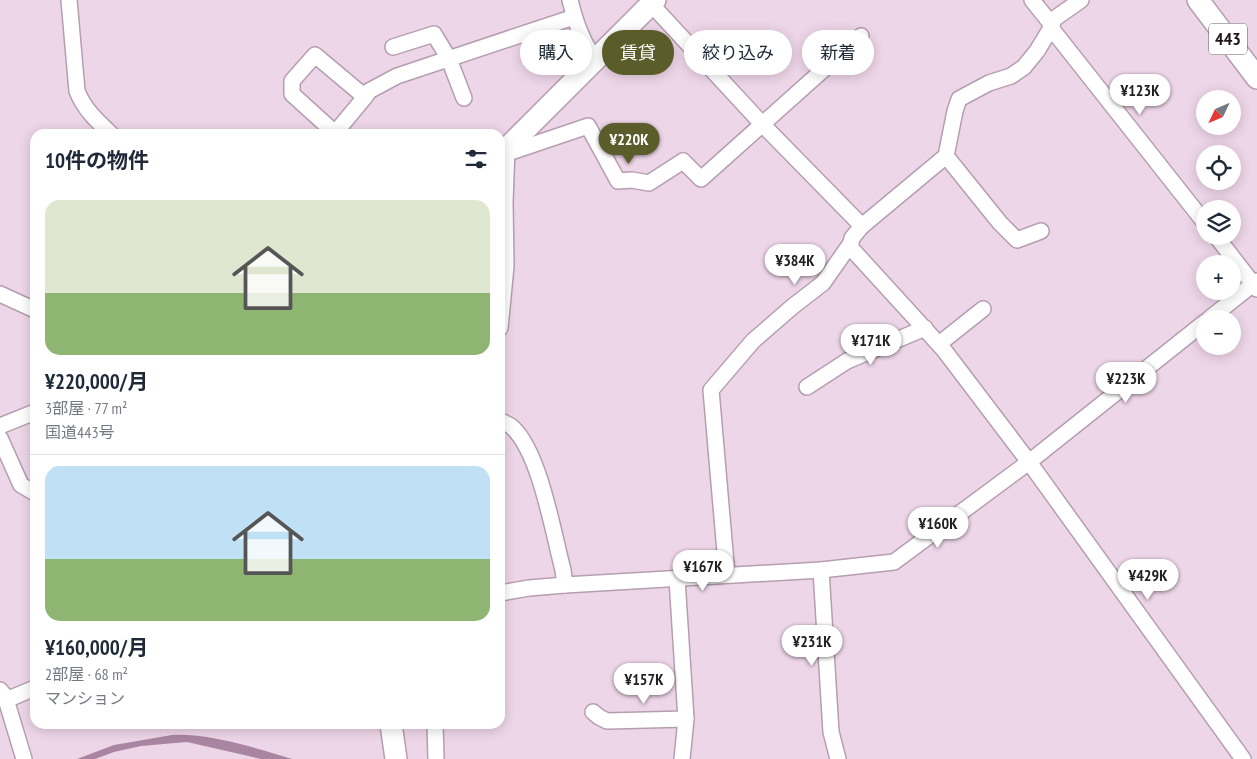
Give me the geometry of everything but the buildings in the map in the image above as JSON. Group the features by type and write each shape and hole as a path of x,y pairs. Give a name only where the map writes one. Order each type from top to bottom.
{"highway":[{"name":"443","path":"1198,0 1257,78"},
{"path":"505,150 653,2"},
{"path":"391,729 396,759"}],"street":[{"path":"69,0 77,91 82,104 105,129"},
{"path":"570,0 574,17 588,51 596,60"},
{"path":"1032,0 1051,27 1196,212"},
{"path":"1081,0 1054,19 1051,27 1024,67 1011,76 989,83 959,99 946,156 862,226 852,238 850,247 939,344 1029,462 1243,759"},
{"path":"653,2 762,124 862,226"},
{"path":"338,129 369,91 397,76 574,17"},
{"path":"393,47 434,34 449,59 464,98"},
{"path":"331,129 292,94 292,81 315,55 365,97"},
{"path":"505,151 514,151 588,126 618,181 632,180 649,183 683,161 701,179 817,75"},
{"path":"946,156 1000,223 1017,240 1041,231"},
{"path":"505,234 505,276"},
{"path":"727,575 711,390 754,341 792,307 823,283 851,243"},
{"path":"1221,310 1256,285 1223,245"},
{"path":"0,294 30,308"},
{"path":"939,344 983,309"},
{"path":"807,388 847,361 925,328"},
{"path":"505,591 529,588 821,570 894,562 1029,462 1196,329"},
{"path":"0,426 30,414"},
{"path":"505,423 513,427 527,446 539,475 563,570 565,586"},
{"path":"0,438 21,485 30,490"},
{"path":"821,570 831,732 838,759"},
{"path":"677,579 686,719 682,759"},
{"path":"24,759 3,695 30,689"},
{"path":"594,712 607,721 686,719"},
{"path":"435,729 436,759"}],"shaded area":[{"path":"172,735 201,736 217,739 292,759 261,759 187,742 141,746 114,752 95,759 77,759 114,745"}]}
